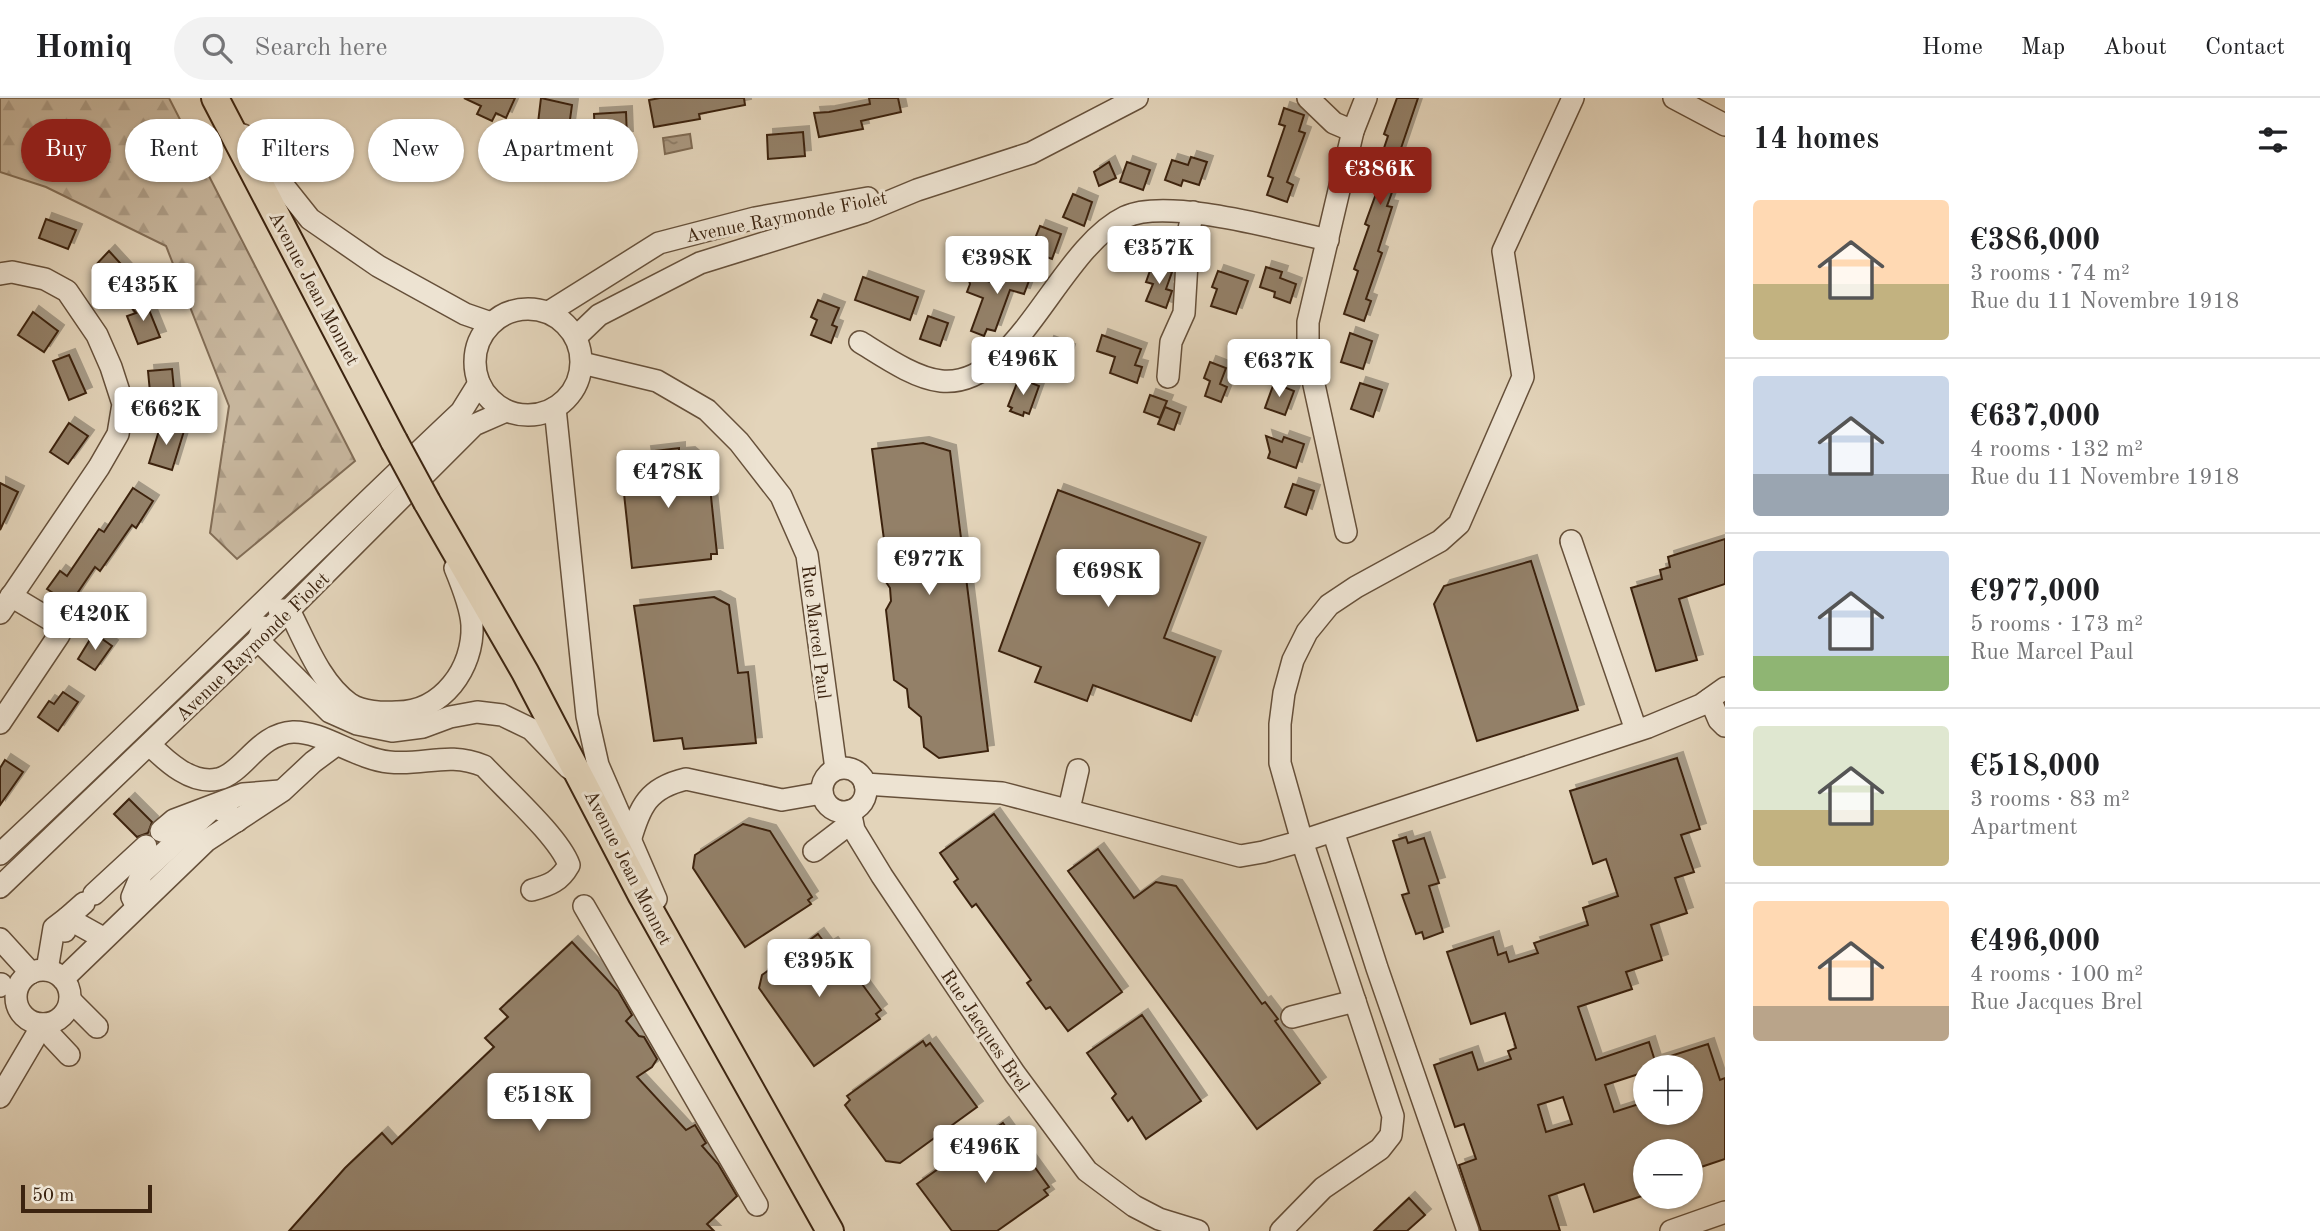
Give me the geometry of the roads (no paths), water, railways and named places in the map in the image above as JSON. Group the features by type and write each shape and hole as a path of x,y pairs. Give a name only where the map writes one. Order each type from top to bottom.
{"main road":[{"name":"Avenue Jean Monnet","path":"218,103 394,441 525,672 588,788 642,896 830,1231"}],"street":[{"name":"Avenue Raymonde Fiolet","path":"576,337 599,314 700,263 864,212 917,190 1031,153 1138,98"},
{"path":"1308,98 1334,123 1353,131"},
{"path":"1346,532 1308,357 1308,322 1353,131 1366,98"},
{"path":"1281,1231 1323,1188 1380,1149 1391,1135 1393,1116 1302,841 1280,763 1280,724 1284,693 1293,660 1307,632 1329,605 1356,587 1440,541 1459,524 1523,377 1503,251 1573,98"},
{"path":"1674,98 1725,125"},
{"path":"218,103 310,219 379,267 465,314 491,323"},
{"name":"Avenue Raymonde Fiolet","path":"549,312 659,243 755,218 917,190"},
{"path":"860,342 901,367 941,381 970,378 984,371 1002,356 1079,256 1098,235 1125,216 1144,212 1193,212 1328,240"},
{"path":"1168,377 1171,342 1184,313 1189,229 1193,212"},
{"path":"0,274 12,272 45,279 66,291 97,335 123,404 118,434 112,445 6,604 56,622 59,635 0,723"},
{"path":"534,308 549,312 569,326 576,337 582,363 575,389 555,408 531,415 506,411 495,404 479,383 475,367 481,336 491,323 503,314 534,308"},
{"name":"Rue Marcel Paul","path":"582,363 657,382 706,410 738,442 781,496 807,555 836,769"},
{"name":"Avenue Raymonde Fiolet","path":"0,854 461,412 479,383"},
{"path":"555,408 587,716 598,765 715,1028"},
{"name":"Avenue Raymonde Fiolet","path":"0,887 258,640 279,610 474,425 506,411"},
{"path":"279,610 328,681 351,705 379,713 402,712 421,708 436,699 455,683 468,660 472,624 462,585 428,502"},
{"path":"150,745 152,722 201,675 233,628 279,610 331,545 351,515"},
{"path":"1571,541 1636,730"},
{"path":"258,640 330,712 348,720 391,731 423,727 450,717 477,712 502,715 531,729 588,788"},
{"path":"865,784 1002,793 1240,856 1334,831 1636,730 1701,705 1718,693"},
{"path":"1718,693 1719,720 1725,726"},
{"path":"150,745 179,770 201,780 220,779 239,767 274,736 290,732 310,734 361,755 388,762 414,763 445,758 468,760 484,766 556,842 569,865 561,878 532,890"},
{"path":"310,734 313,762"},
{"path":"0,868 97,776 109,752 150,745"},
{"path":"0,939 50,974 68,985 70,1000 64,1014 58,1019 43,1024 35,1022 22,1012 4,987 50,974 103,938 206,841 282,791 336,745"},
{"path":"814,851 851,817 864,797 865,784 861,776 853,770 836,769 825,779 822,793 829,806 851,817"},
{"path":"1069,809 1078,770"},
{"path":"630,841 639,810 656,791 670,783 686,779 782,800 822,793"},
{"path":"50,974 54,928 174,820 243,794 282,791"},
{"path":"214,807 228,813 237,821"},
{"path":"136,907 132,897 142,873 214,807"},
{"name":"Rue Jacques Brel","path":"851,817 854,830 954,984 1015,1074 1087,1171 1134,1206 1159,1219 1198,1231"},
{"path":"1334,831 1377,968 1468,1231"},
{"path":"584,906 757,1205"},
{"path":"67,918 103,938"},
{"path":"70,1000 97,1027"},
{"path":"1292,1017 1355,1001"},
{"path":"43,1024 69,1055"},
{"path":"0,1097 43,1024"},
{"path":"1671,1231 1725,1212"}],"water":[{"path":"690,134 692,148 665,154 663,138"}]}
